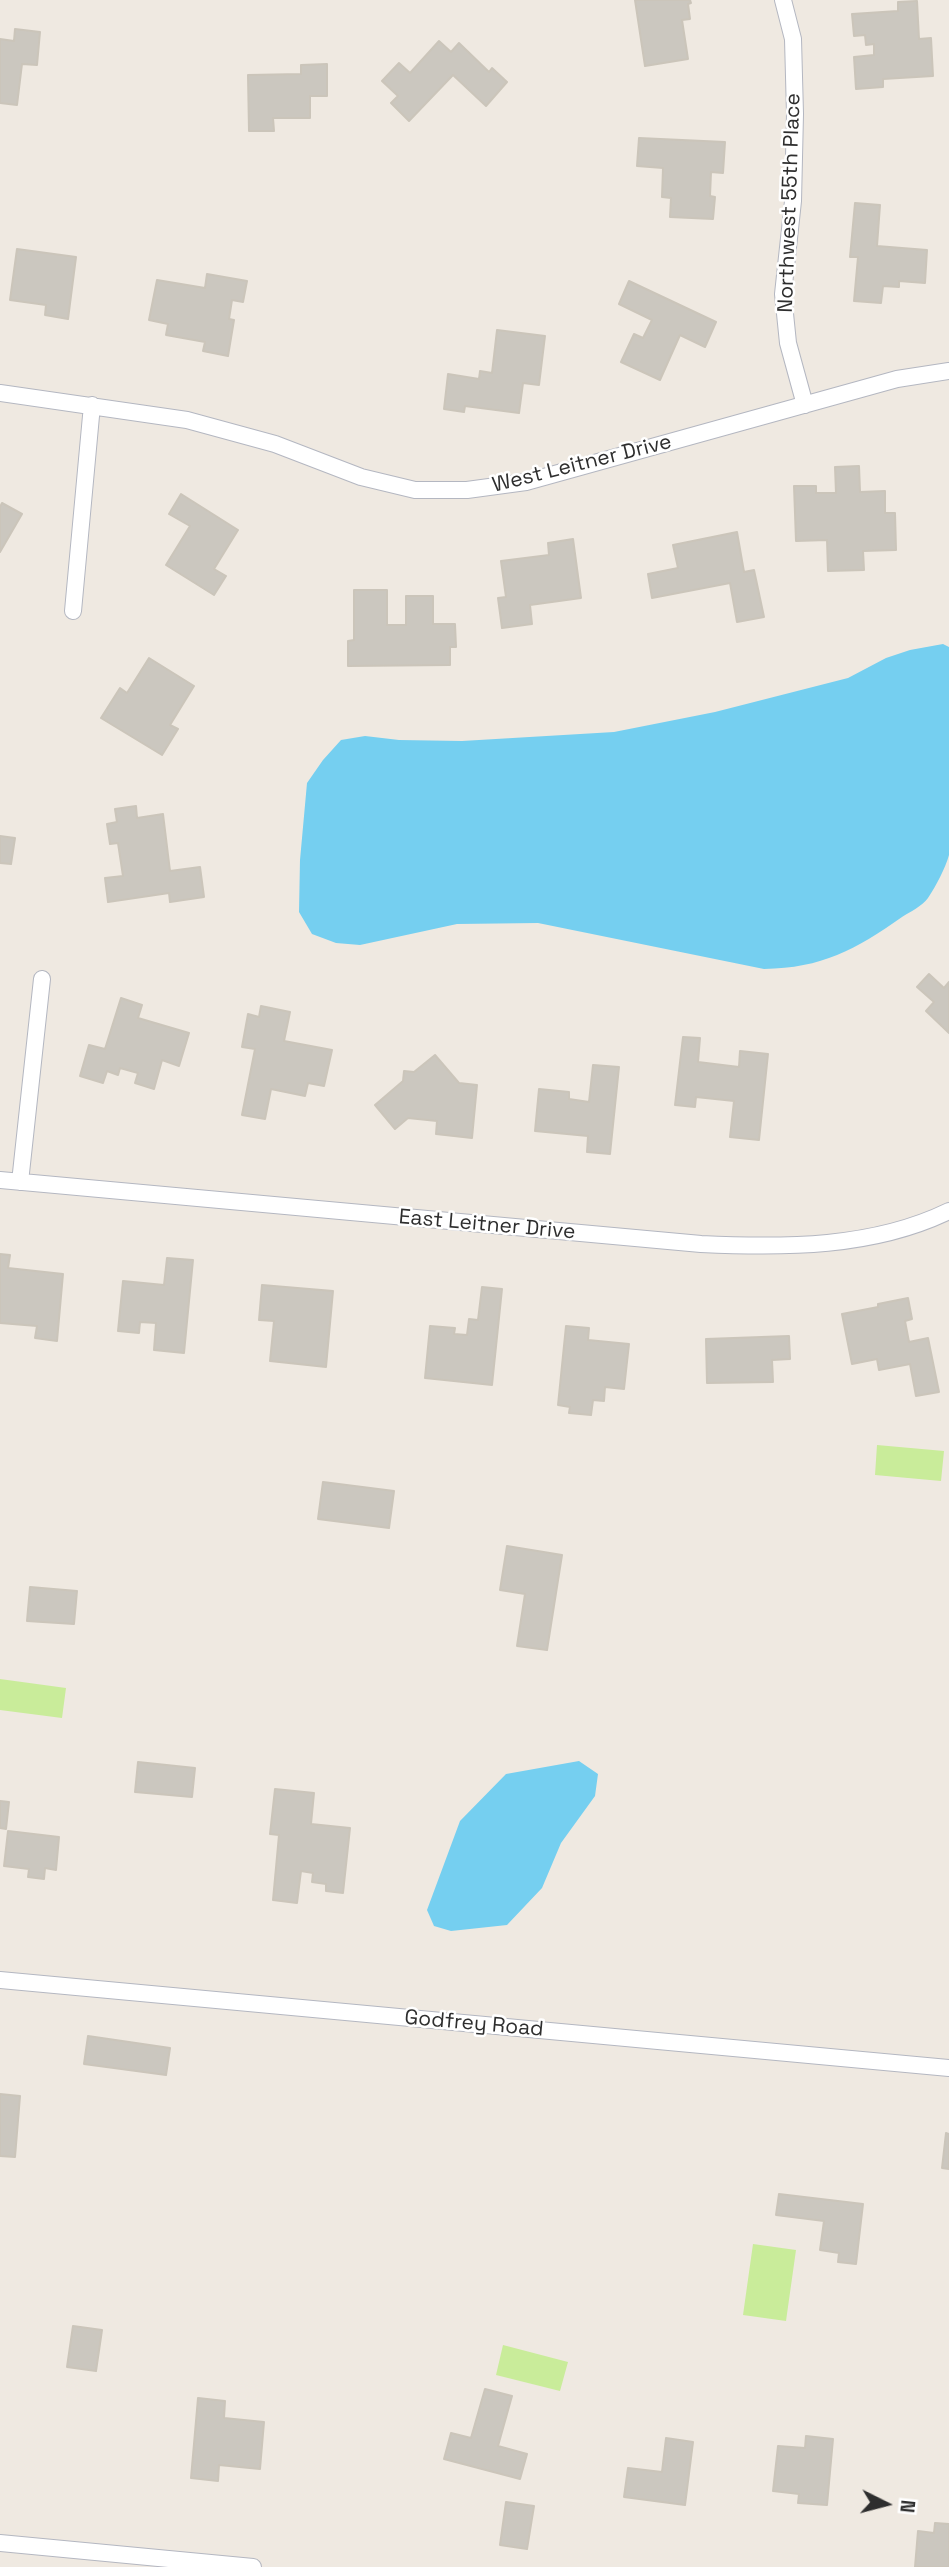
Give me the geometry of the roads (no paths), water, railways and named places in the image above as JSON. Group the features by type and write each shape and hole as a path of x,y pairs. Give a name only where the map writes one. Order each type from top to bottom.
{"street":[{"name":"Northwest 55th Place","path":"783,0 793,39 795,114 793,201 783,294 788,343 805,405"},
{"name":"West Leitner Drive","path":"0,393 187,420 275,444 361,477 415,490 467,490 526,482 897,379 949,371"},
{"path":"73,611 92,405"},
{"path":"20,1182 41,979"},
{"name":"East Leitner Drive","path":"0,1180 757,1247 864,1239 949,1211"},
{"name":"Godfrey Road","path":"0,1980 949,2068"},
{"path":"0,2543 253,2567"}],"water":[{"path":"943,644 949,647 949,855 943,872 923,904 869,939 837,955 803,965 764,969 538,923 457,924 360,945 336,943 312,934 299,912 300,860 307,783 341,740 365,736 399,740 462,741 614,732 715,712 848,678 886,658"},
{"path":"579,1761 598,1774 595,1796 561,1843 542,1888 507,1925 451,1931 434,1926 427,1910 460,1821 506,1774"}]}
